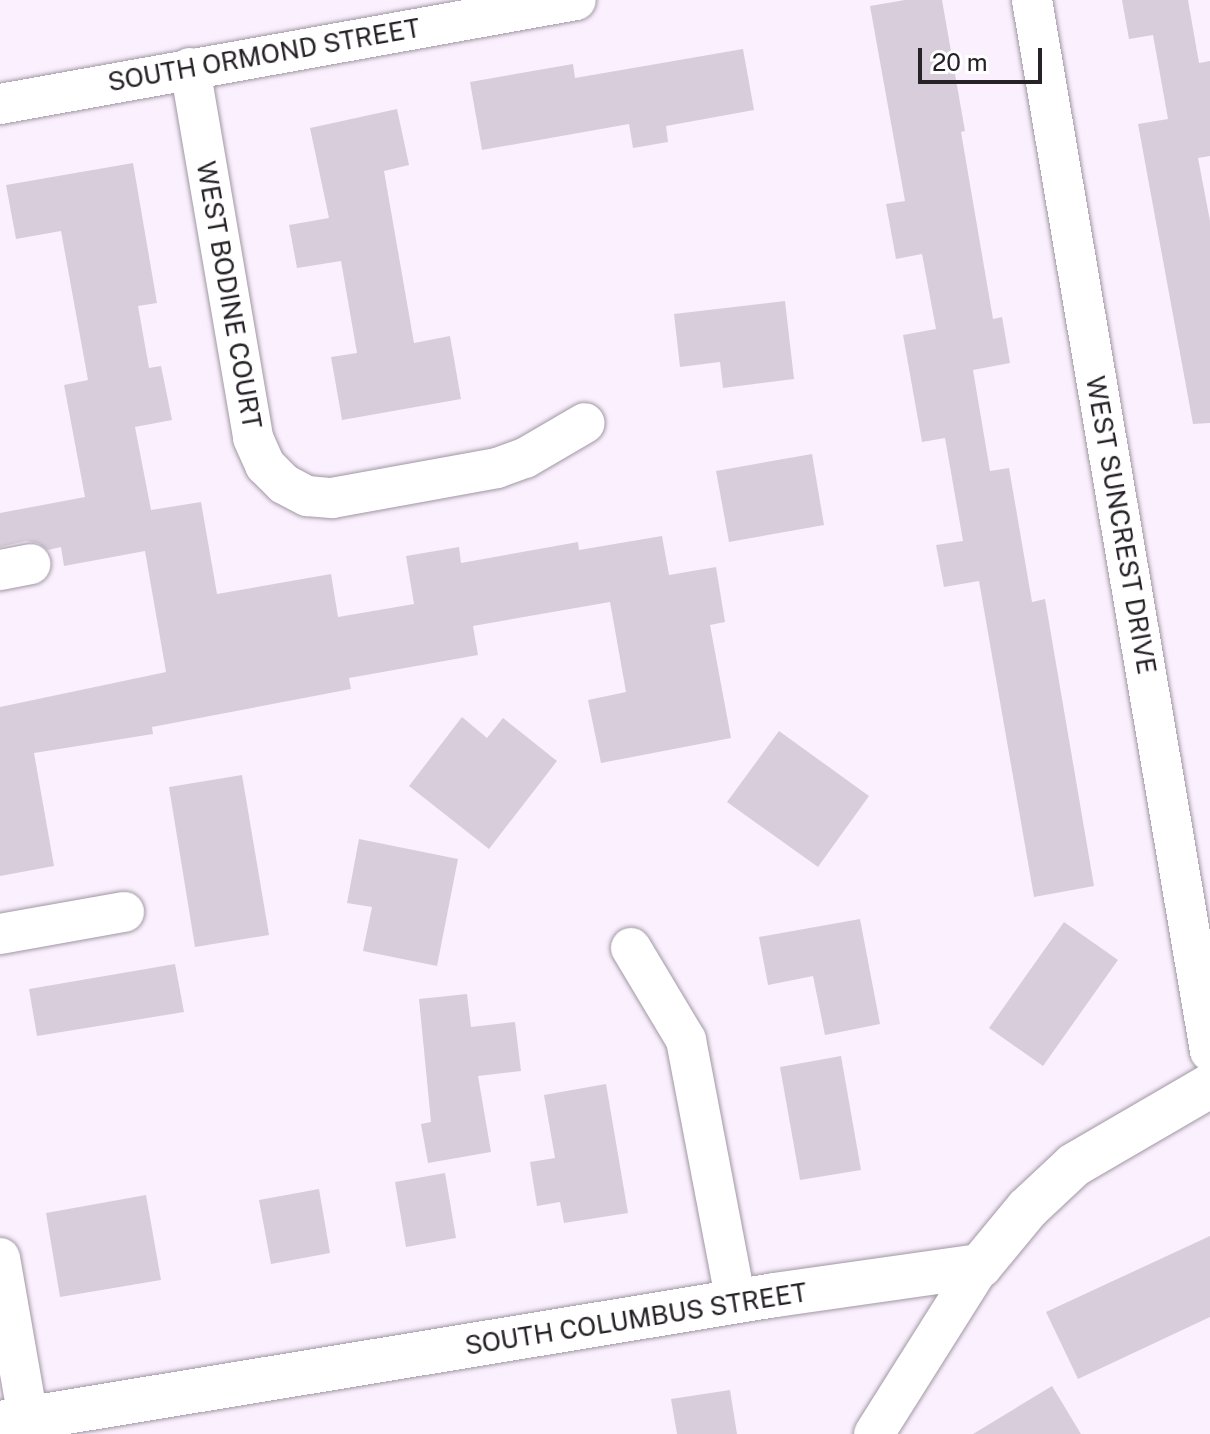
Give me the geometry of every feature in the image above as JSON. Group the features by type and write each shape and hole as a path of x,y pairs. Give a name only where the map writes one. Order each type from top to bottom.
{"street":[{"name":"SOUTH ORMOND STREET","path":"0,104 576,0"},
{"name":"WEST SUNCREST DRIVE","path":"1032,0 1210,1051"},
{"name":"WEST BODINE COURT","path":"190,68 253,438 265,465 284,484 307,496 332,498 497,468 525,458 585,423"},
{"path":"0,934 124,912"},
{"path":"631,948 686,1040 736,1302"},
{"path":"874,1434 980,1266 1027,1209 1074,1165 1210,1086"},
{"path":"0,1258 14,1420"},
{"name":"SOUTH COLUMBUS STREET","path":"14,1420 736,1302 980,1266"}],"building":[{"path":"905,0 942,0 993,319 1002,317 1010,363 973,370 990,471 1009,468 1032,602 1045,599 1094,886 1034,897 979,581 944,587 936,545 963,541 945,438 922,442 903,335 936,329 922,254 896,259 886,204 905,201 870,6"},
{"path":"1122,0 1188,0 1199,63 1210,61 1210,156 1198,158 1210,221 1210,423 1193,424 1138,124 1168,119 1153,35 1129,39"},
{"path":"743,49 754,110 666,126 668,142 633,148 629,124 482,150 470,82 573,64 575,78"},
{"path":"397,109 409,165 384,171 414,343 450,336 461,399 342,420 331,357 357,353 341,261 297,268 289,225 329,218 310,128"},
{"path":"133,163 157,303 138,306 149,368 161,366 172,420 135,427 151,510 201,502 217,594 331,574 338,617 414,604 406,556 459,547 461,563 578,542 579,550 662,536 669,575 716,567 725,622 710,625 731,738 601,763 588,700 626,692 610,602 473,626 478,655 349,678 351,689 152,727 153,734 34,753 54,866 0,876 0,707 166,672 145,551 64,566 61,547 48,550 38,543 26,541 0,547 0,513 85,497 64,385 88,380 61,231 16,239 6,185"},
{"path":"785,301 794,379 723,388 720,362 680,367 674,314"},
{"path":"812,454 824,525 729,542 716,471"},
{"path":"462,717 487,738 503,718 557,761 489,849 409,786"},
{"path":"779,731 869,796 818,867 727,802"},
{"path":"242,775 269,935 195,947 169,787"},
{"path":"359,839 458,859 437,966 363,951 372,907 347,903"},
{"path":"860,919 880,1024 825,1035 813,976 768,985 759,937"},
{"path":"1064,922 1118,960 1043,1066 989,1028"},
{"path":"175,964 184,1012 37,1036 29,989"},
{"path":"467,994 471,1027 515,1022 521,1071 478,1076 491,1152 428,1163 421,1124 431,1122 419,999"},
{"path":"841,1056 861,1170 800,1180 780,1067"},
{"path":"606,1084 628,1213 564,1223 560,1202 537,1206 530,1162 555,1158 544,1095"},
{"path":"445,1173 456,1238 406,1247 395,1182"},
{"path":"319,1189 330,1253 271,1264 259,1200"},
{"path":"146,1195 161,1280 60,1297 46,1213"},
{"path":"1210,1236 1210,1317 1078,1379 1046,1312"},
{"path":"1052,1386 1081,1434 973,1434"},
{"path":"730,1390 737,1434 677,1434 671,1399"}]}
